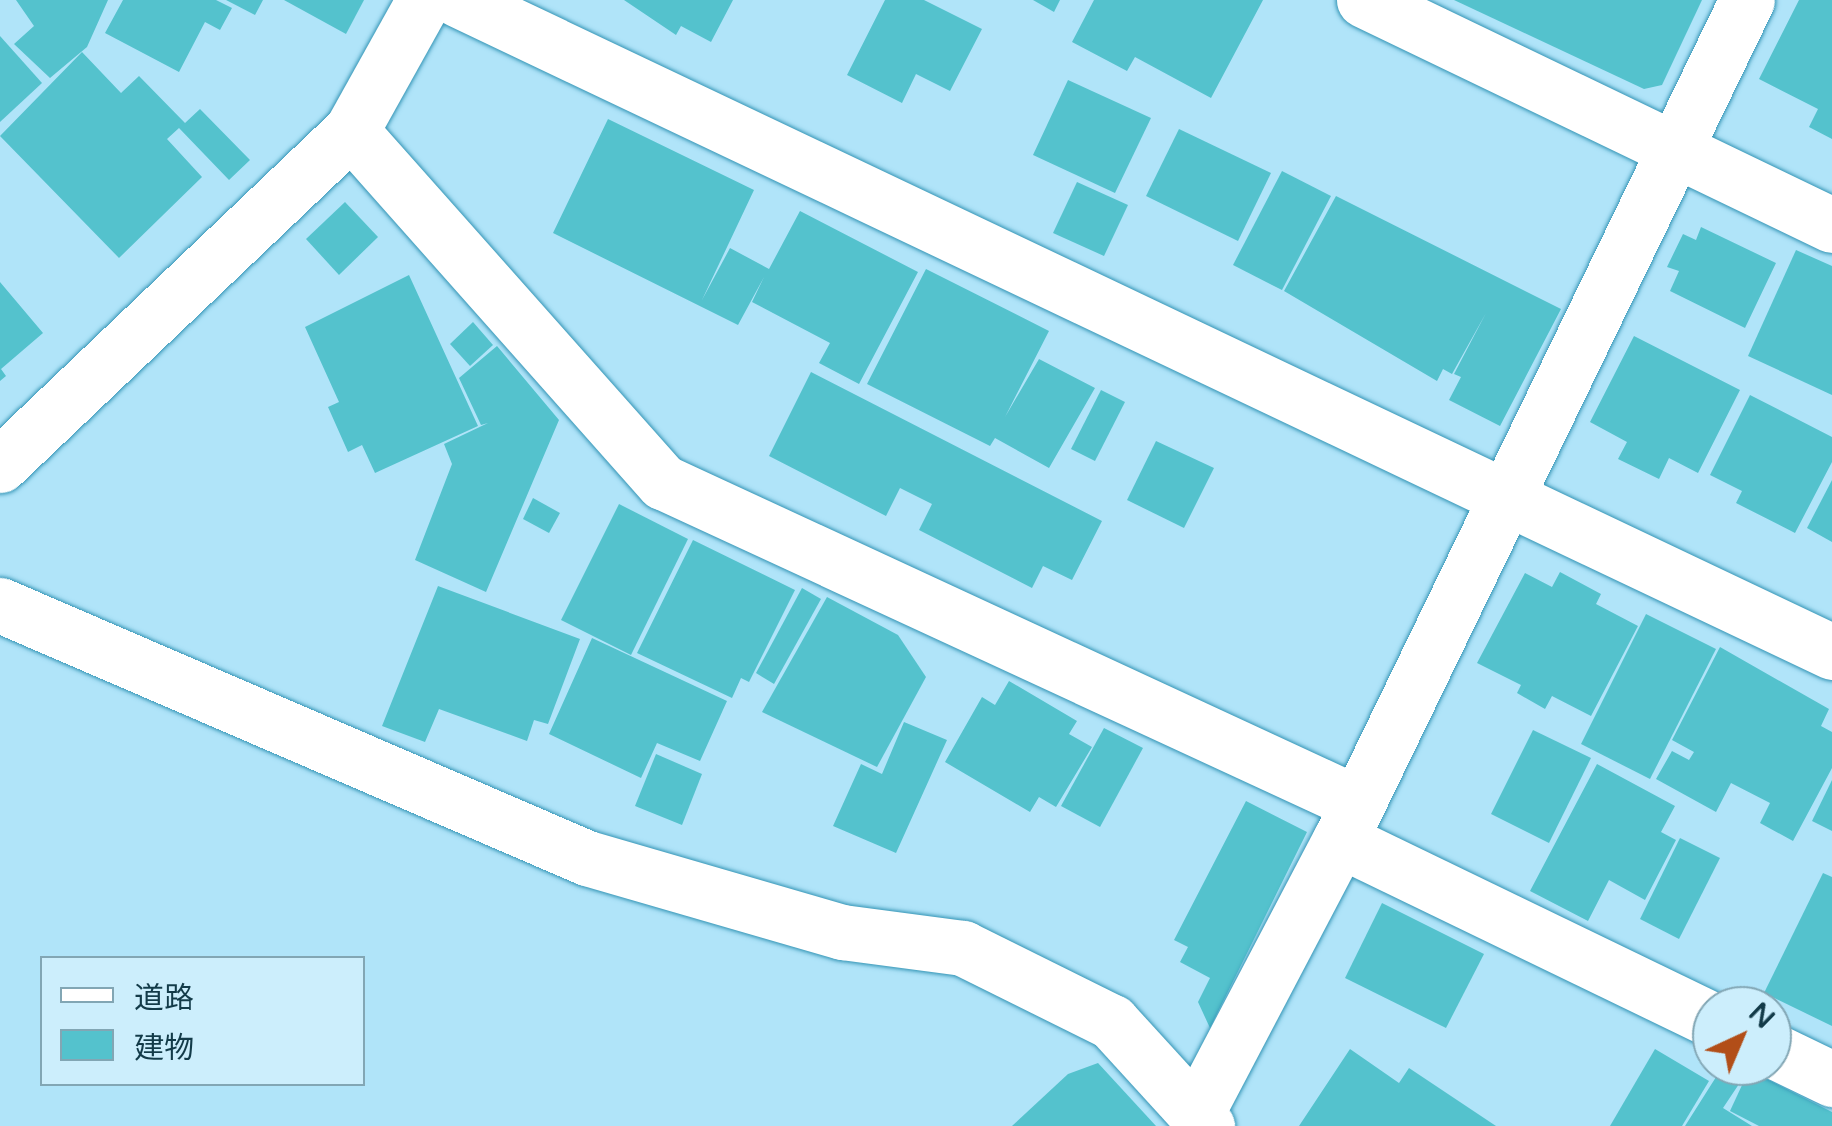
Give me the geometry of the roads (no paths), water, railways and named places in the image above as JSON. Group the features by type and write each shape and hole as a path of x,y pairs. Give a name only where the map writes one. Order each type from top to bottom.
{"street":[{"path":"0,465 351,131 424,0"},
{"path":"459,0 1832,652"},
{"path":"1364,0 1832,225"},
{"path":"0,605 587,858 842,932 962,948 1112,1022 1202,1119 1747,0"},
{"path":"351,131 663,482 1347,821 1692,1009"},
{"path":"1792,1059 1832,1078"}]}
